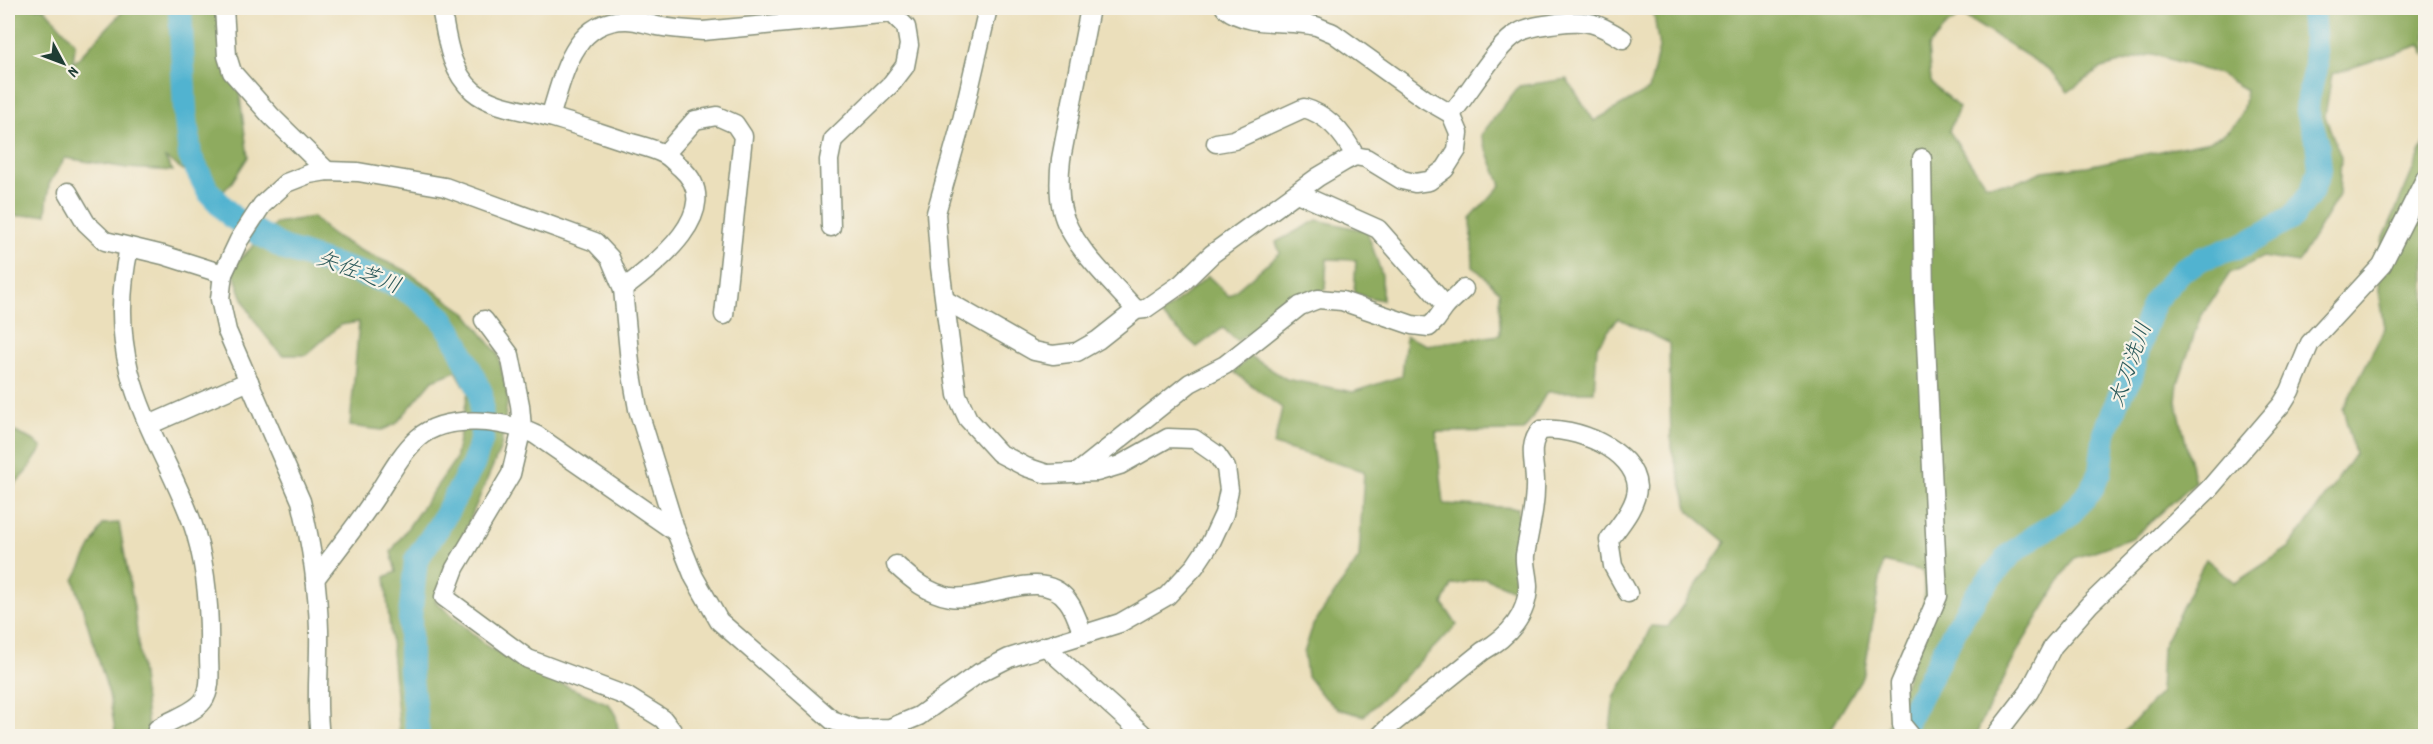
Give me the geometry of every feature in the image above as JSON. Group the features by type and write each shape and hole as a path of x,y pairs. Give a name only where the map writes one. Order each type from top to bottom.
{"street":[{"path":"224,8 227,56 232,72 244,88 327,171"},
{"path":"441,8 452,59 458,75 473,92 487,100 550,117 665,154 688,174 697,190 696,208 679,241 647,271 623,289"},
{"path":"321,736 318,720 319,629 315,579 301,501 227,331 220,299 223,274 239,240 261,205 286,183 309,174 327,171 358,172 445,187 595,242 610,258 623,289 630,363 638,409 676,532 706,602 719,621 832,720 856,729 890,728 919,716 979,672 1009,658 1120,623 1167,596 1195,566 1211,542 1224,514 1229,490 1226,468 1217,455 1194,439 1168,438 1120,465 1097,472 1047,474 1026,467 999,453 968,419 957,395 936,213 962,120 988,8"},
{"path":"1090,8 1061,159 1058,182 1062,212 1075,239 1136,310"},
{"path":"945,300 1034,351 1053,356 1077,352 1098,340 1136,310 1145,309 1181,284 1212,254 1330,168 1355,156 1366,158 1402,180 1415,183 1430,181 1445,169 1457,150 1459,133 1451,114 1425,99 1333,33 1316,26 1235,16 1225,8"},
{"path":"550,117 570,53 587,35 599,27 625,20 703,31 892,14 906,27 909,45 905,66 892,83 834,140 829,160 831,226"},
{"path":"1451,114 1499,52 1517,33 1551,24 1586,21 1623,39"},
{"path":"1216,143 1234,140 1304,108 1327,120 1342,133 1355,156"},
{"path":"665,154 695,120 717,116 735,124 743,136 724,315"},
{"path":"1911,736 1902,725 1900,684 1938,596 1924,300 1922,158"},
{"path":"1995,736 2029,692 2053,646 2089,606 2209,489 2282,404 2290,391 2310,343 2382,265 2426,177"},
{"path":"68,192 86,223 105,241 163,255 223,274"},
{"path":"1297,193 1378,229 1446,306"},
{"path":"129,248 122,291 124,347 130,373 149,425 191,519 200,546 210,624 208,690 203,701 196,708 157,729 156,736"},
{"path":"1077,473 1191,383 1224,365 1300,306 1318,299 1342,301 1412,325 1429,327 1464,289"},
{"path":"483,320 510,356 520,405 522,428 511,474 455,568 444,597 528,659 627,696 663,718 676,736"},
{"path":"149,425 249,381"},
{"path":"315,579 370,506 407,450 420,436 442,426 467,422 503,423 536,435 676,532"},
{"path":"1380,736 1483,651 1499,642 1518,620 1524,607 1528,586 1524,561 1535,484 1532,458 1533,438 1541,430 1555,428 1598,441 1617,454 1635,480 1637,490 1631,506 1609,540 1613,566 1628,593"},
{"path":"896,565 920,586 951,597 983,595 1032,584 1045,585 1059,591 1069,601 1083,635"},
{"path":"1045,646 1145,736"}],"green space":[{"path":"8,8 44,8 75,43 73,64 126,8 228,8 248,157 232,182 220,195 164,157 173,171 127,168 65,158 49,184 46,214 8,217"},
{"path":"1653,8 2425,8 2425,54 2420,45 2332,74 2325,116 2341,157 2339,195 2298,263 2263,257 2230,273 2200,318 2178,383 2176,400 2195,482 2134,537 2074,558 2021,645 1979,727 1978,736 1883,736 1914,661 1924,617 1924,571 1883,562 1864,674 1827,736 1609,736 1614,698 1633,666 1651,626 1668,627 1726,542 1689,511 1671,447 1669,343 1618,318 1597,346 1594,392 1547,392 1524,431 1436,432 1444,504 1518,508 1521,593 1485,578 1452,585 1443,604 1457,625 1364,716 1338,709 1322,695 1307,676 1304,653 1313,625 1359,558 1364,471 1274,445 1282,408 1234,372 1250,356 1286,379 1353,392 1402,376 1406,336 1427,345 1500,335 1499,291 1473,266 1471,218 1501,185 1481,135 1519,86 1567,79 1594,121 1649,90 1659,48","holes":["1962,15 2050,70 2068,92 2102,68 2153,54 2219,74 2246,90 2245,100 2237,122 2210,141 2087,166 2043,171 2015,183 1985,184 1949,131 1959,108 1931,82 1928,47 1946,26"]},
{"path":"2425,142 2425,736 2121,736 2160,693 2162,648 2206,559 2235,583 2290,547 2355,454 2343,409 2385,328 2379,291 2382,242"},
{"path":"313,217 331,234 359,250 405,270 467,314 498,354 508,397 501,447 435,601 488,647 545,677 609,704 616,716 619,736 400,736 385,577 396,572 391,552 455,460 468,392 456,371 433,380 396,424 382,430 350,426 359,322 340,325 306,355 282,355 251,315 232,267 276,223"},
{"path":"1317,220 1367,231 1382,275 1382,300 1354,294 1356,260 1327,259 1325,290 1305,295 1237,341 1223,328 1197,347 1161,315 1208,276 1229,296 1280,253 1276,242"},
{"path":"8,429 33,440 42,448 27,471 8,491"},
{"path":"119,523 134,607 149,736 116,736 109,694 74,580 103,524"}],"waterway":[{"name":"矢佐芝川","path":"180,8 185,110 190,156 208,191 232,217 285,249 397,285 417,297 442,318 455,338 481,393 482,438 473,465 439,526 416,560 410,618 410,671 418,736"},
{"name":"太刀洗川","path":"1897,736 1977,594 2010,555 2033,537 2067,517 2090,492 2100,472 2105,433 2118,399 2131,377 2145,325 2155,300 2182,270 2203,258 2244,245 2293,217 2311,193 2320,169 2317,141 2307,112 2316,65 2312,8"}]}
